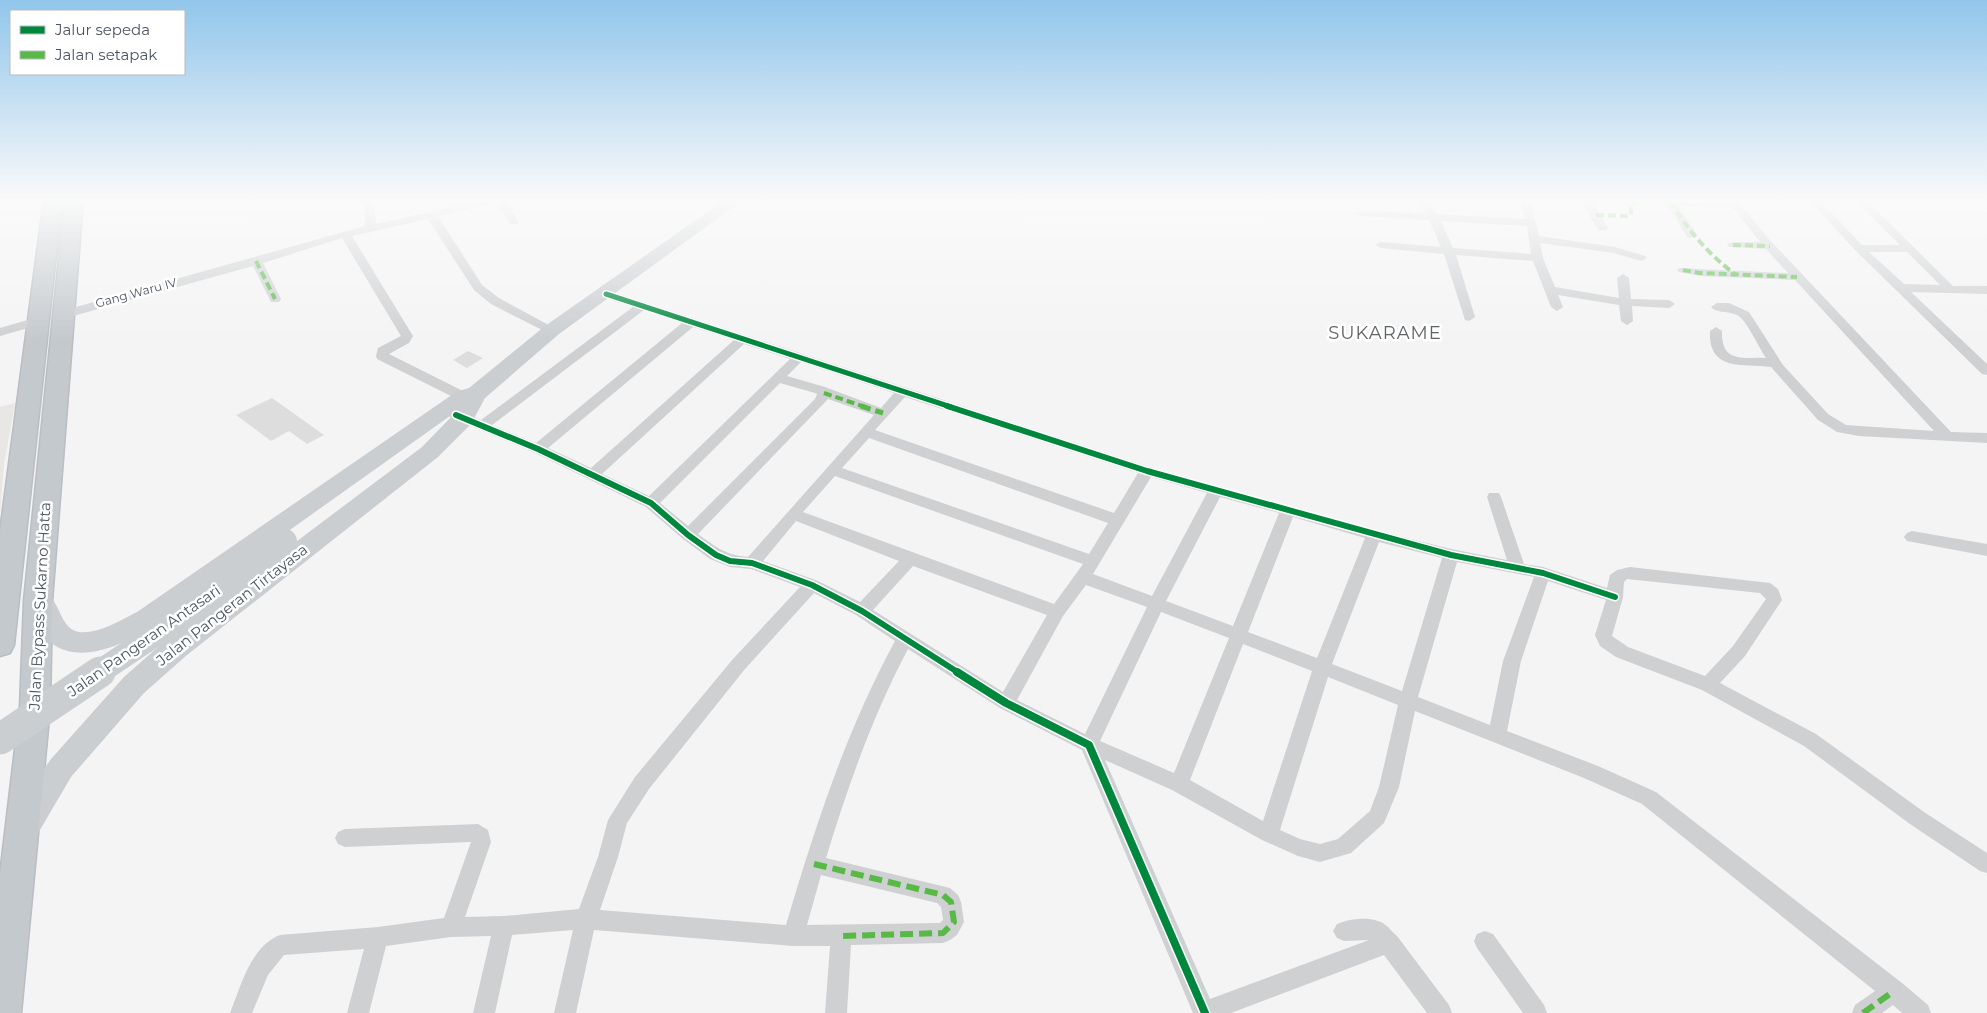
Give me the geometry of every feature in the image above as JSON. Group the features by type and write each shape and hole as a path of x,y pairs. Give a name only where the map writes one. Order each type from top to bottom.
{"highway":[{"name":"Jalan Bypass Sukarno Hatta","path":"0,645 47,246"},
{"name":"Jalan Bypass Sukarno Hatta","path":"2,1013 18,845 35,707 38,602 69,246"}],"main road":[{"name":"Jalan Pangeran Tirtayasa","path":"286,541 398,457 415,450 470,406 552,330 606,294 671,246"},
{"name":"Jalan Pangeran Tirtayasa","path":"38,602 49,615 58,634 77,642 108,637 146,619 393,445 470,406"},
{"name":"Jalan Pangeran Tirtayasa","path":"18,845 32,812 62,768 134,685 177,647 430,452 470,406"},
{"name":"Jalan Pangeran Antasari","path":"0,739 174,622 286,541"},
{"path":"146,619 109,648 101,662 104,669 115,672 128,669 177,647"}],"street":[{"name":"Gang Waru IV","path":"62,314 305,246"},
{"path":"352,246 407,336 405,340 383,351 382,356 470,406 538,449 651,503 688,535 716,555 730,561 752,562 812,585 862,610 1006,703 1089,745 1179,784 1269,834 1298,847 1320,853 1344,847 1377,817 1389,787 1408,701 1451,555"},
{"path":"452,246 478,287 495,301 552,330"},
{"path":"1398,246 1538,258"},
{"path":"1447,246 1469,318"},
{"path":"1536,246 1538,258 1557,307"},
{"path":"1588,246 1615,250 1641,258"},
{"path":"1770,246 1947,436"},
{"path":"1906,246 1949,288"},
{"path":"1860,248 1909,249"},
{"path":"1860,248 1987,371"},
{"path":"256,261 275,298"},
{"path":"1683,270 1700,273 1797,277"},
{"path":"1623,278 1627,321"},
{"path":"1902,288 1987,290"},
{"path":"1551,290 1624,302 1669,304"},
{"path":"606,294 1147,472 1288,510 1374,536 1451,555 1543,574 1615,597"},
{"path":"470,406 642,306"},
{"path":"1717,307 1729,307 1745,316 1776,363 1823,417 1842,430 1987,438"},
{"path":"0,332 38,321"},
{"path":"538,449 691,322"},
{"path":"1716,331 1714,343 1717,352 1724,358 1776,363"},
{"path":"592,475 742,339"},
{"path":"651,503 798,358"},
{"path":"778,378 883,413"},
{"path":"752,562 902,392"},
{"path":"688,535 821,401 824,393"},
{"path":"866,432 1117,520"},
{"path":"832,470 1087,569 1156,605 1239,635 1591,772 1650,798 1920,1013"},
{"path":"1006,703 1057,612 1087,569 1147,472"},
{"path":"1214,491 1156,605 1089,745 1205,1013 1389,943"},
{"path":"1494,496 1518,568"},
{"path":"1179,784 1288,510"},
{"path":"793,514 1057,612"},
{"path":"1269,834 1322,667 1374,536"},
{"path":"1912,537 1987,550"},
{"path":"862,610 910,559"},
{"path":"1708,685 1739,651 1774,600 1769,590 1764,587 1630,573 1623,574 1616,579 1615,597 1603,635 1606,641 1622,652 1708,685 1810,740 1917,818 1987,864"},
{"path":"1498,736 1512,661 1543,574"},
{"path":"565,1013 586,919 608,857 618,820 642,783 739,664 812,585"},
{"path":"793,936 835,794 888,668 905,639"},
{"path":"345,838 478,833 481,836 481,842 451,927"},
{"path":"241,1013 258,972 271,952 280,945 378,937 451,927 504,926 586,919 793,936 942,933 950,928 954,922 951,902 943,894 814,864"},
{"path":"484,1013 504,926"},
{"path":"1344,931 1367,929 1380,933 1441,1013"},
{"path":"836,1013 841,936"},
{"path":"358,1013 378,937"},
{"path":"1485,941 1536,1013"},
{"path":"1863,1013 1894,991"}],"shaded area":[{"path":"15,403 4,465 0,514 0,407"}],"building":[{"path":"468,351 483,358 467,368 453,360"},
{"path":"272,398 324,435 307,444 289,431 271,441 236,415"}],"marked path":[{"path":"1702,246 1736,275"},
{"path":"256,261 275,299"},
{"path":"1683,270 1700,273 1797,277"},
{"path":"824,393 883,413"},
{"path":"814,864 943,895 951,902 954,922 943,933 841,936"},
{"path":"1863,1013 1894,991"}],"cycle path":[{"path":"606,294 1147,471 1451,555 1543,573 1615,597"},
{"path":"456,415 538,449 651,503 688,535 716,555 730,561 752,563 812,585 862,611 1006,703 1089,745 1205,1013"}],"district":[{"name":"SUKARAME","path":"1385,333"}]}
